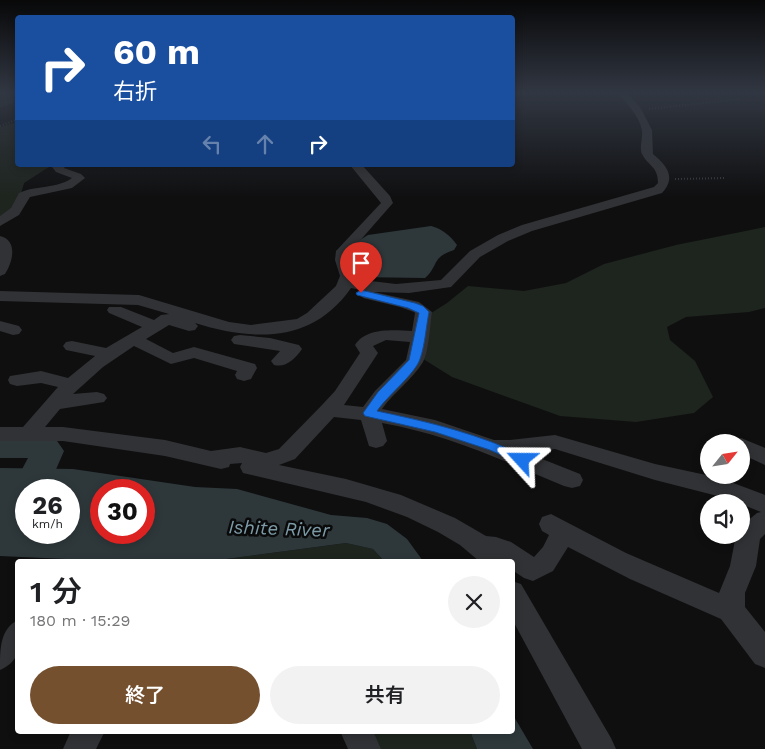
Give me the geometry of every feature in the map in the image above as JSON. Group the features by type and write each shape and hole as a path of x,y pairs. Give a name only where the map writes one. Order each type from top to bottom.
{"street":[{"path":"345,285 388,288 429,287 446,284 475,254 488,245 527,228 651,193 664,184 664,179 658,164 648,156 645,127"},
{"path":"0,222 16,210 22,197 26,194 58,188 79,178 60,170 58,167"},
{"path":"4,299 114,298 139,300 227,327 251,330 284,327 302,323 323,309 345,285 348,276 342,260 343,251 387,203 386,199 358,167"},
{"path":"0,240 6,246 6,251 0,271"},
{"path":"345,285 420,308 424,312 415,360 408,370 382,395 370,413 376,441"},
{"path":"115,310 155,326"},
{"path":"30,433 54,403 72,385 110,354 167,319 209,332 293,349 280,361"},
{"path":"209,459 240,455 266,461 287,454 342,396 357,370 368,357 369,353 364,345 365,343 384,335 419,337"},
{"path":"134,339 171,359 194,352 248,368 244,375"},
{"path":"72,346 110,354"},
{"path":"17,380 42,377 72,385"},
{"path":"54,403 97,398"},
{"path":"329,410 370,413 438,428 495,447 506,454 572,480"},
{"path":"0,434 63,434 165,448 209,459 365,491 406,505 457,530 488,554 492,545 502,549 533,570 543,566 551,558 557,528 585,545 644,575 730,610 765,654"},
{"path":"495,447 514,448 555,442 654,472 720,487 765,504"},
{"path":"750,450 765,458"},
{"path":"730,610 732,593 743,566 748,535 765,520"},
{"path":"515,597 600,749"},
{"path":"80,749 88,734"},
{"path":"358,734 365,749"}],"path":[{"path":"664,179 726,178"}],"shaded area":[{"path":"0,127 15,127 15,167 49,167 24,183 21,194 0,226"},
{"path":"765,227 765,308 749,312 686,317 667,327 670,340 695,361 713,397 694,413 636,422 560,416 452,377 420,357 428,315 468,286 524,291 566,283 604,264 676,245"},
{"path":"346,543 373,549 382,559 227,559"},
{"path":"372,734 471,734 477,749 380,749"}],"water":[{"path":"431,226 446,233 457,245 454,250 438,259 425,278 357,277 349,259 350,250 355,243 368,235"},
{"name":"Ishite River","path":"0,468 73,469 141,479 90,479 90,544 155,544 155,481 195,487 237,489 331,515 367,518 387,524 407,539 422,559 382,559 373,549 346,543 227,559 66,559 0,556"},
{"path":"515,718 533,749 477,749 471,734 515,734"}],"waterway":[{"path":"0,447 43,446 48,451 34,479"}],"route":[{"path":"361,293 420,308 424,312 415,360 408,370 376,402 370,413 438,428 495,447 506,454 522,460"}]}
